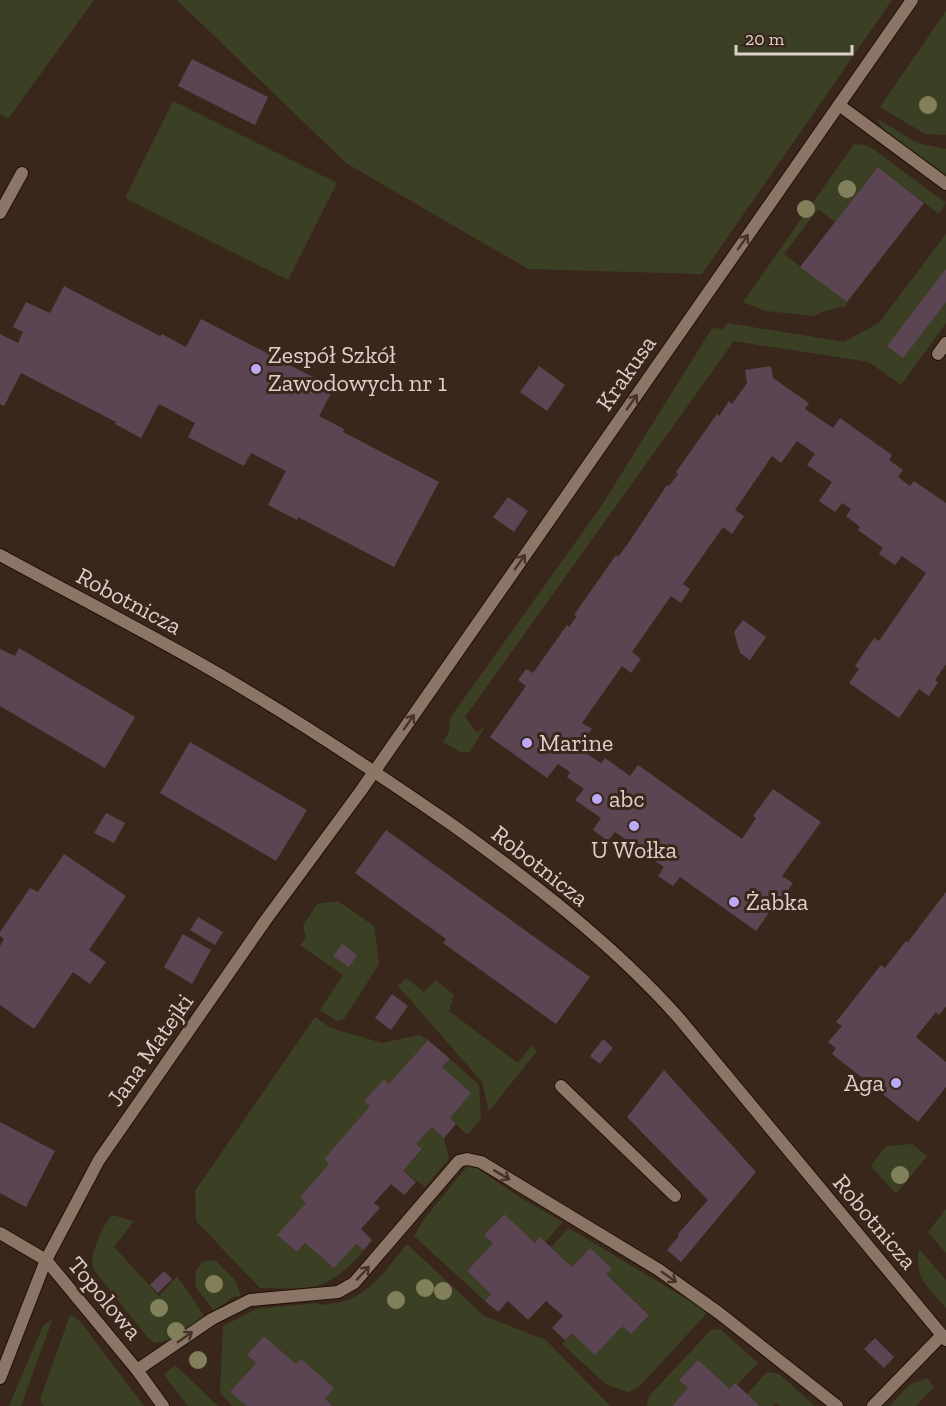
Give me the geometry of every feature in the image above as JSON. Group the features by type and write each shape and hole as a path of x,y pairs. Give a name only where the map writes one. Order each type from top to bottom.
{"street":[{"name":"Krakusa","path":"375,770 912,0"},
{"path":"839,105 946,184"},
{"path":"0,213 22,173"},
{"path":"938,354 946,343"},
{"name":"Robotnicza","path":"0,555 204,665 375,770 529,881 644,980 702,1045 944,1337"},
{"name":"Jana Matejki","path":"0,1378 46,1260 99,1160 265,921 375,770"},
{"path":"561,1086 675,1196"},
{"path":"137,1370 212,1319 250,1300 338,1292 354,1283 459,1161 467,1159 481,1162 659,1270 719,1313 837,1406"},
{"name":"Topolowa","path":"0,1233 46,1260 137,1370 163,1406"},
{"path":"872,1405 944,1337"}],"green space":[{"path":"0,0 94,0 8,119 0,114"},
{"path":"177,0 892,0 702,274 528,269 346,163"},
{"path":"946,11 946,135 925,134 880,107"},
{"path":"173,101 337,183 288,280 125,198"},
{"path":"876,118 917,143 946,149 946,176 883,129"},
{"path":"854,144 865,145 873,149 946,203 939,214 878,167 835,222 818,209 784,254 847,302 846,306 821,312 815,316 766,311 743,302"},
{"path":"946,234 946,323 901,385 869,362 734,341 465,717 477,733 486,725 470,752 460,752 443,742 449,732 450,718 602,505 712,328 723,329 728,323 844,342 879,323"},
{"path":"338,901 374,926 379,964 344,1019 337,1021 320,1010 343,975 300,945 306,937 303,926 317,904"},
{"path":"406,978 424,992 436,980 454,995 449,1011 518,1063 531,1046 537,1051 489,1111 482,1082 398,986"},
{"path":"315,1017 331,1028 382,1043 419,1035 428,1040 389,1084 384,1079 364,1101 370,1106 324,1159 329,1164 300,1197 306,1203 278,1235 297,1252 305,1243 334,1268 356,1244 364,1250 342,1272 323,1284 288,1289 260,1288 196,1221 195,1191"},
{"path":"450,1059 479,1085 481,1119 467,1135 450,1118 442,1067"},
{"path":"432,1127 444,1138 449,1159 425,1187 403,1171 422,1150 416,1144"},
{"path":"912,1144 927,1156 896,1194 871,1166 886,1146"},
{"path":"470,1163 519,1197 563,1222 545,1242 540,1238 535,1243 503,1214 484,1235 493,1243 467,1271 491,1294 485,1301 414,1236 424,1219"},
{"path":"946,1209 946,1253 928,1232"},
{"path":"112,1215 134,1221 114,1247 159,1296 177,1276 205,1317 177,1339 155,1343 148,1338 94,1270 94,1250 104,1226"},
{"path":"569,1228 708,1312 639,1387 629,1392 607,1385 562,1344 572,1333 623,1325 631,1334 649,1314 606,1274 611,1269 590,1248 572,1267 551,1247"},
{"path":"407,1244 484,1316 546,1340 610,1406 333,1406 325,1399 333,1388 301,1359 296,1364 264,1336 247,1355 256,1363 231,1391 247,1406 233,1406 220,1393 223,1326 257,1309 338,1303 357,1296 388,1268"},
{"path":"919,1249 946,1280 946,1308 924,1282 919,1268"},
{"path":"215,1260 235,1280 241,1296 233,1297 214,1311 195,1286 196,1271 202,1262"},
{"path":"70,1315 79,1320 144,1406 44,1406 40,1400"},
{"path":"53,1318 21,1406 9,1406 43,1326"},
{"path":"720,1329 758,1363 737,1385 730,1389 698,1360 680,1379 688,1388 672,1406 647,1406 649,1396 711,1330"},
{"path":"175,1365 218,1406 188,1406 164,1375"},
{"path":"767,1372 779,1374 815,1406 780,1406 776,1403 773,1406 760,1406 747,1394"},
{"path":"927,1378 934,1387 916,1406 890,1406 909,1385"}],"building":[{"path":"192,59 268,97 255,125 178,86"},
{"path":"878,167 924,203 847,302 800,267"},
{"path":"946,269 946,302 903,358 887,346"},
{"path":"64,286 186,347 201,319 334,388 319,416 344,429 343,432 439,482 394,567 298,517 297,520 268,505 286,471 251,453 244,466 188,437 195,423 159,404 141,438 115,424 116,422 21,373 4,406 0,404 0,334 18,343 23,332 13,327 26,302 50,313"},
{"path":"539,366 565,385 547,411 520,392"},
{"path":"771,366 773,378 809,403 805,409 833,428 840,418 892,455 889,460 903,470 898,477 910,486 914,481 946,503 946,664 935,680 938,682 929,696 919,689 899,718 849,683 859,669 855,666 874,638 879,641 926,573 902,556 895,565 879,554 883,548 858,530 860,527 846,516 851,509 842,503 835,512 819,501 832,482 807,465 815,454 797,441 781,463 772,456 735,510 744,516 732,534 723,527 683,584 690,589 681,603 671,596 632,652 641,659 631,673 622,666 582,723 592,729 582,743 588,747 584,752 601,763 605,758 630,776 638,765 742,839 756,818 753,816 773,789 821,822 782,876 793,883 756,931 680,877 673,886 658,876 664,867 654,860 648,860 626,845 625,839 615,832 608,841 593,830 601,818 575,800 584,789 567,777 570,772 558,764 547,778 490,737 526,686 518,680 526,669 533,673 567,625 569,627 577,616 574,615 616,555 618,557 627,545 667,485 669,486 678,474 676,472 717,414 719,416 729,401 732,404 747,383 745,370"},
{"path":"508,497 528,511 514,532 493,517"},
{"path":"743,620 766,637 750,660 740,653 734,632"},
{"path":"19,648 135,717 105,768 0,706 0,649 15,656"},
{"path":"190,742 307,810 276,861 160,793"},
{"path":"106,813 125,823 114,843 94,833"},
{"path":"386,830 590,977 556,1024 443,943 446,939 355,873"},
{"path":"64,854 126,896 89,950 106,962 90,984 73,972 34,1029 0,1005 0,946 4,939 0,936 0,932 30,888 38,892"},
{"path":"946,892 946,1006 939,1015 936,1012 916,1037 946,1062 946,1087 918,1122 832,1054 836,1048 828,1042 842,1026 836,1022 881,965 885,968 906,941 908,942"},
{"path":"198,917 223,932 215,945 190,930"},
{"path":"183,934 211,950 192,984 164,967"},
{"path":"342,944 357,955 349,967 333,956"},
{"path":"392,994 408,1006 391,1030 375,1018"},
{"path":"603,1039 613,1048 600,1064 590,1056"},
{"path":"428,1040 450,1059 442,1067 471,1093 450,1118 456,1124 444,1138 432,1127 416,1144 422,1149 403,1171 416,1182 404,1195 391,1184 374,1203 380,1208 361,1229 372,1240 364,1250 356,1244 334,1268 305,1243 297,1252 277,1235 306,1203 300,1197 329,1164 324,1159 370,1106 364,1101 384,1079 389,1084"},
{"path":"664,1070 756,1172 681,1262 667,1250 708,1200 627,1117"},
{"path":"0,1122 55,1151 26,1207 0,1193"},
{"path":"504,1214 535,1243 540,1237 572,1267 590,1248 612,1269 606,1274 649,1315 631,1334 623,1327 624,1324 595,1355 572,1333 565,1340 552,1328 563,1316 546,1301 528,1320 508,1301 498,1312 485,1301 491,1294 467,1271 493,1243 484,1235"},
{"path":"164,1271 172,1279 158,1293 150,1285"},
{"path":"264,1336 296,1364 301,1359 334,1388 325,1399 333,1406 247,1406 230,1392 256,1363 247,1355"},
{"path":"875,1338 894,1357 884,1368 864,1349"},
{"path":"698,1360 730,1389 735,1383 760,1406 672,1406 688,1388 679,1380"}],"place":[{"name":"Zespół Szkół Zawodowych nr 1","path":"256,369"},
{"name":"Marine","path":"527,743"},
{"name":"abc","path":"597,799"},
{"name":"U Wołka","path":"634,826"},
{"name":"Żabka","path":"734,902"},
{"name":"Aga","path":"896,1083"}]}
